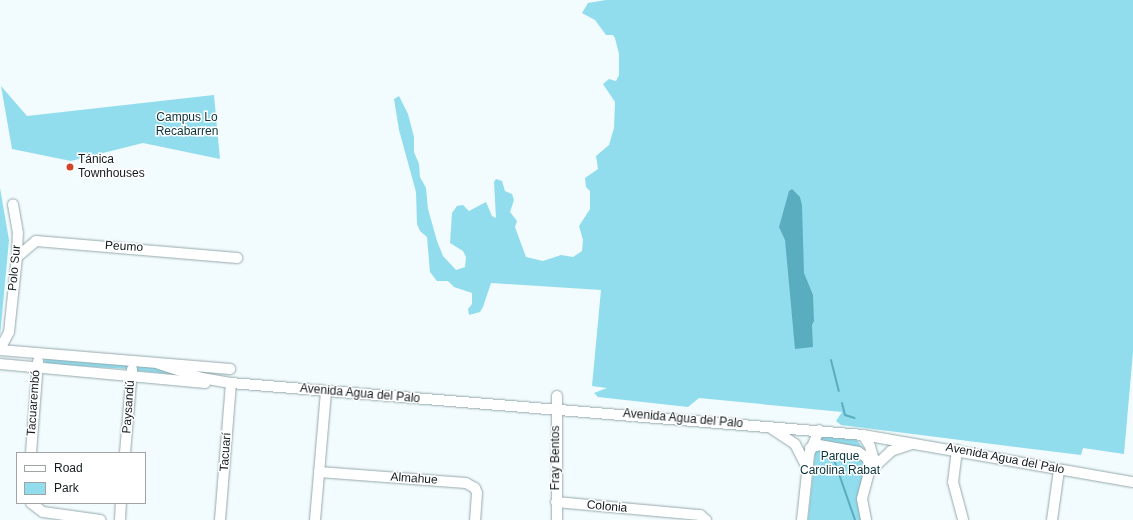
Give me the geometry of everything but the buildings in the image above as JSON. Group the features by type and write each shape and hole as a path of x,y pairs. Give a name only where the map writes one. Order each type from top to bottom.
{"street":[{"name":"Polo Sur","path":"0,349 9,332 17,257 18,233 13,204"},
{"name":"Peumo","path":"17,257 36,241 237,258"},
{"name":"Polo Sur","path":"9,332 19,351"},
{"name":"Avenida Agua del Palo","path":"0,349 133,362 230,369"},
{"path":"19,351 20,366"},
{"name":"Tacuarembó","path":"31,452 38,353"},
{"name":"Paysandú","path":"125,452 133,362"},
{"name":"Avenida Agua del Palo","path":"0,364 172,380 231,383 819,430 917,443 1059,470 1133,482"},
{"name":"Avenida Agua del Palo","path":"159,364 202,378 231,383"},
{"name":"Tacuarí","path":"220,520 231,383"},
{"path":"315,520 326,391"},
{"name":"Fray Bentos","path":"557,396 557,520"},
{"path":"767,426 781,432 795,444 807,468"},
{"path":"802,520 810,448 819,430"},
{"path":"862,435 873,452 871,469 862,499 866,520"},
{"path":"871,469 891,451 917,443"},
{"path":"810,448 819,445 858,452 866,457 871,469"},
{"path":"957,450 953,482 963,520"},
{"path":"1052,520 1059,470"},
{"name":"Almahue","path":"319,472 466,483 475,488 477,493 475,520"},
{"name":"Colonia","path":"556,502 700,515 706,519"},
{"path":"32,504 43,512 100,520"},
{"path":"120,520 121,504"}],"green space":[{"path":"606,0 1133,0 1133,352 1124,454 1083,448 1081,455 841,425 836,421 842,412 699,398 688,407 598,397 594,393 607,388 592,386 601,290 491,283 480,312 469,315 468,309 472,304 472,293 454,287 448,281 437,281 430,272 427,237 420,231 417,224 416,192 399,130 394,99 399,96 408,114 414,137 414,152 419,164 420,177 426,188 428,209 437,241 443,256 456,270 465,267 466,257 463,251 450,243 452,213 457,206 463,205 469,211 486,202 492,216 496,218 494,182 496,179 502,181 505,191 512,194 514,200 510,212 517,221 515,227 526,257 543,261 561,255 573,257 582,251 583,240 579,226 590,209 590,191 586,187 585,178 598,169 596,156 609,145 614,128 615,102 603,84 609,79 616,81 619,75 619,54 615,38 613,35 606,35 595,20 582,13 588,3"},
{"name":"Campus Lo Recabarren","path":"1,86 27,116 214,95 220,159 143,143 71,161 12,149"},
{"path":"0,188 9,240 0,336"},
{"path":"47,358 127,365 128,369 46,364 44,360"},
{"path":"137,365 167,368 185,375 137,371"},
{"name":"Parque Carolina Rabat","path":"821,436 856,439 863,448 866,455 866,468 858,497 863,520 808,520 816,445"}],"shaded area":[{"path":"792,189 800,197 802,205 804,273 813,295 814,321 812,325 813,347 795,349 785,240 779,227 789,191"}],"waterway":[{"path":"831,360 839,391"},
{"path":"842,403 845,415 855,418"},
{"path":"831,451 855,520"}],"place":[{"name":"Tánica Townhouses","path":"70,167"}]}
